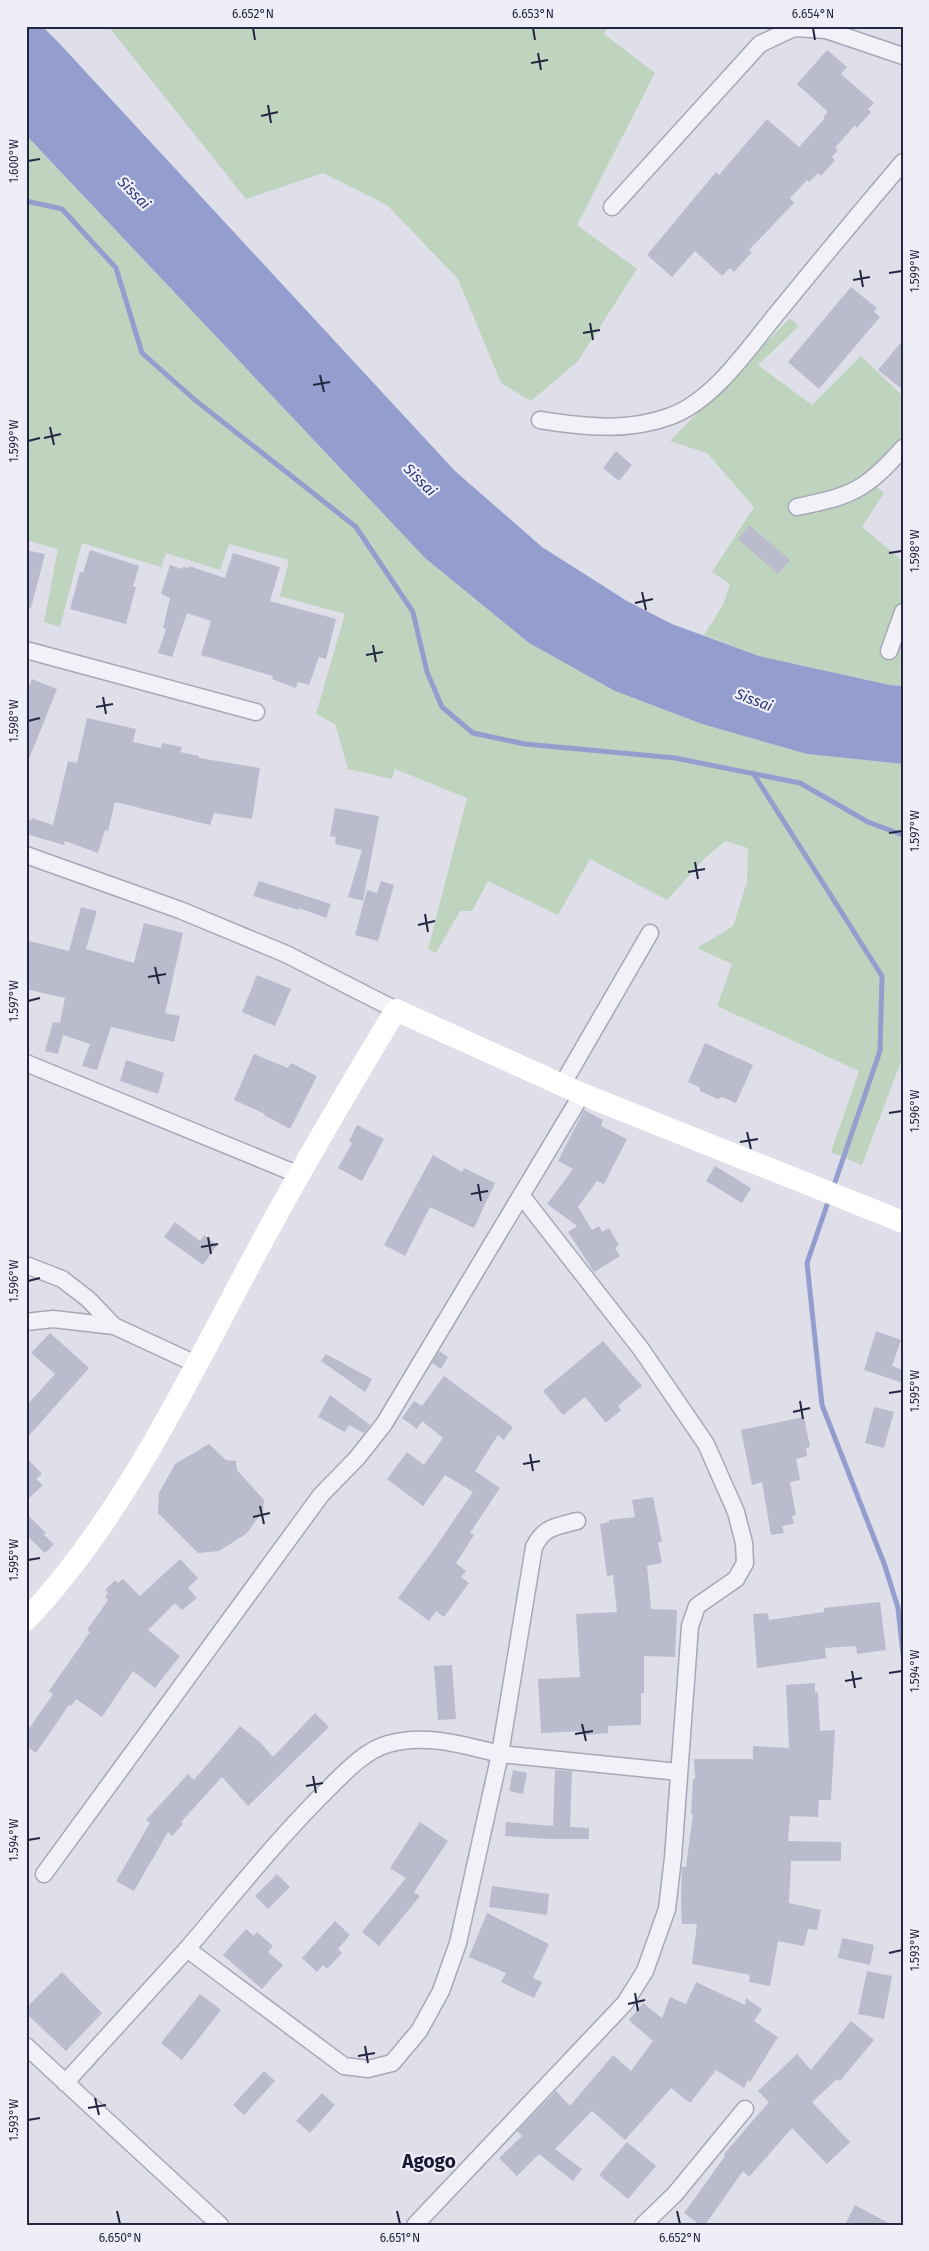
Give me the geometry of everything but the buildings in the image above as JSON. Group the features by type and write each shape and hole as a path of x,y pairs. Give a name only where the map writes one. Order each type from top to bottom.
{"street":[{"path":"612,207 760,44 794,28 826,30 903,56"},
{"path":"540,420 583,427 613,427 650,422 672,416 693,405 744,354 903,162"},
{"path":"797,507 835,499 860,489 902,452"},
{"path":"890,651 903,612"},
{"path":"26,650 256,712"},
{"path":"26,855 180,910 268,947 396,1010 582,1094 903,1222"},
{"path":"562,1085 650,933"},
{"path":"26,1620 82,1554 132,1478 196,1364 298,1174 396,1010"},
{"path":"26,1063 298,1174"},
{"path":"44,1874 321,1495 357,1458 384,1424 582,1094"},
{"path":"415,2225 624,2003 645,1971 667,1909 690,1626 697,1606 736,1579 744,1563 744,1543 736,1512 706,1444 640,1349 521,1195"},
{"path":"26,1265 62,1279 88,1299 114,1326"},
{"path":"26,1322 53,1319 114,1326 196,1364"},
{"path":"187,1949 344,2066 368,2070 392,2063 419,2031 441,1991 458,1943 500,1754 534,1547 540,1534 549,1528 577,1521"},
{"path":"65,2083 187,1949 303,1814 352,1766 387,1744 414,1740 446,1741 500,1754 679,1772"},
{"path":"26,2046 220,2225"},
{"path":"643,2225 675,2194 745,2109"}],"green space":[{"path":"108,26 609,26 604,34 655,73 577,225 637,269 578,361 531,401 501,383 458,279 387,205 323,173 246,199"},
{"path":"26,135 425,558 529,643 615,691 702,724 807,754 903,764 903,1056 862,1165 831,1152 859,1071 717,1006 732,964 697,948 733,926 747,882 748,848 725,841 704,859 667,900 590,859 558,915 488,881 472,911 460,911 436,953 428,949 467,798 395,769 392,779 348,769 335,724 316,714 345,614 280,596 289,560 229,544 220,570 166,553 161,567 82,543 60,627 44,622 58,549 26,540"},
{"path":"790,318 799,326 758,365 812,405 861,356 903,396 903,440 894,450 863,474 884,493 862,527 903,561 903,686 890,685 759,656 704,635 723,605 730,584 712,572 754,507 707,453 670,441"}],"water":[{"name":"Sissai","path":"26,26 42,26 59,43 455,471 542,547 627,601 672,624 759,656 890,685 903,686 903,764 807,754 702,724 615,691 529,643 425,558 26,135"}],"waterway":[{"path":"26,201 62,209 116,268 142,353 195,400 356,527 413,612 427,672 442,707 473,733 525,744 675,758 800,783 868,822 903,835"},
{"path":"753,773 882,976 880,1051 833,1188"},
{"path":"829,1199 807,1263 822,1405 885,1566 898,1608 903,1654"}],"district":[{"name":"Agogo","path":"429,2161"}]}
